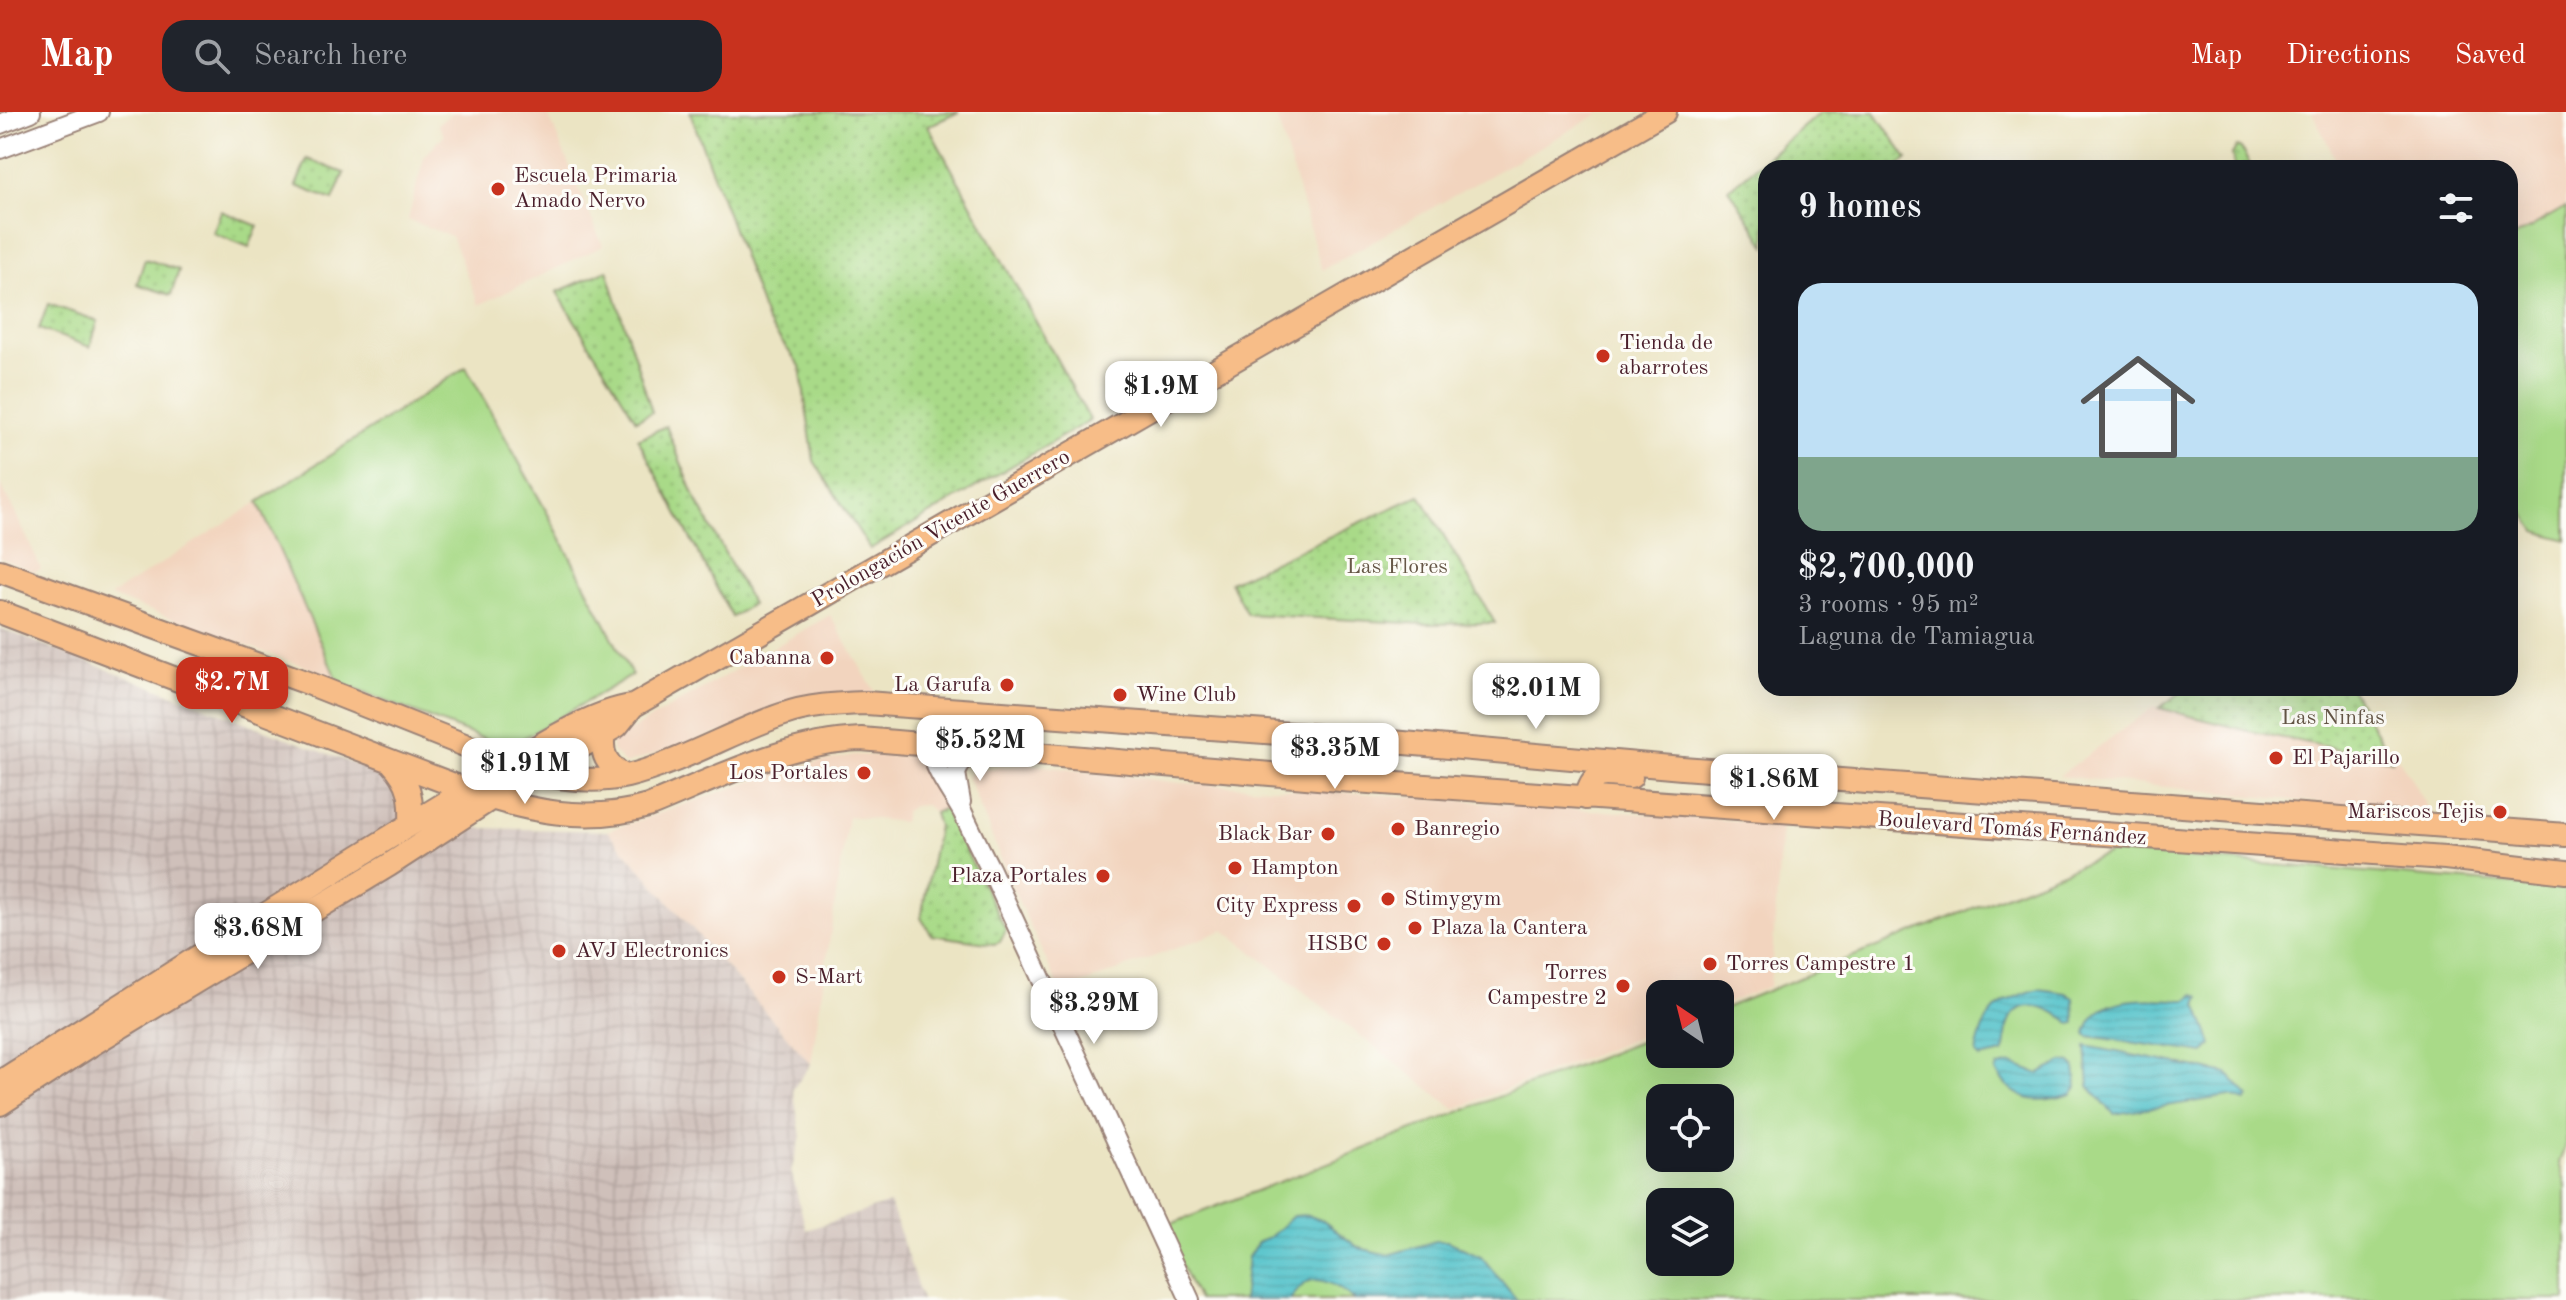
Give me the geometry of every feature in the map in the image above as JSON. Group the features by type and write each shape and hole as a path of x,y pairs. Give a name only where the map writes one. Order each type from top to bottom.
{"main road":[{"name":"Prolongación Vicente Guerrero","path":"633,706 1665,112"},
{"name":"Boulevard Tomás Fernández","path":"0,571 308,683 535,773 592,780 625,776 658,765 782,714 832,704 866,703 1348,738 1682,768 2566,835"},
{"name":"Boulevard Tomás Fernández","path":"0,612 467,790 562,814 624,813 808,744 861,739 1586,798 2445,858 2566,872"},
{"path":"0,1104 94,1043 389,865 492,798 604,733 622,720 633,706"},
{"path":"0,1082 510,764 607,711 633,706"},
{"path":"930,745 939,730 951,725 1026,728 1061,719"},
{"path":"604,733 605,758 613,769 625,776"},
{"path":"1258,772 1282,765 1340,767 1345,760 1348,738"},
{"path":"391,762 408,784 412,799 411,823"},
{"path":"1586,798 1591,780 1598,776 1659,777 1676,773 1682,768"},
{"path":"1685,805 1741,797 1798,800 1805,797 1809,776"},
{"path":"1859,818 1858,803 1867,797 1935,798 1964,788"}],"street":[{"path":"0,124 31,112"},
{"path":"0,149 99,112"},
{"path":"930,745 931,755 961,809 1190,1300"},
{"path":"961,809 956,773 968,749"}],"shaded area":[{"name":"Escuela Primaria Amado Nervo","path":"453,112 547,112 603,246 479,305 451,236 408,220 424,157 444,135 438,124"},
{"path":"1275,112 1602,112 1322,270"},
{"path":"2312,112 2566,112 2566,207 2518,234 2518,160 2336,160"},
{"path":"0,482 41,569 34,572 0,558"},
{"path":"258,502 336,678 110,596"},
{"path":"830,615 876,694 712,735 625,764 612,750 612,741"},
{"path":"0,628 390,778 398,807 426,856 477,828 607,831 811,1064 793,1089 801,1137 791,1171 806,1230 890,1203 922,1300 0,1300"},
{"path":"2153,707 2249,731 2399,759 2429,809 2427,814 2059,776"},
{"path":"854,755 924,756 944,808 934,813 926,805 913,806 905,811 903,822 848,816 811,1064 607,831 794,767"},
{"path":"1027,764 1180,783 1782,824 1770,986 1734,1000 1734,980 1646,980 1646,1034 1455,1109 1224,930 1061,992 1017,898 968,778 971,771"}],"green space":[{"path":"690,112 959,112 928,126 1090,420 870,549 814,461 800,366 767,322"},
{"path":"1821,112 1875,112 1907,159 1906,160 1764,160"},
{"path":"2237,147 2247,160 2233,160 2232,155"},
{"path":"307,159 344,173 333,200 296,186"},
{"path":"1758,165 1758,234 1729,189"},
{"path":"2566,207 2566,540 2536,531 2518,503 2518,234"},
{"path":"221,211 258,226 249,247 213,233"},
{"path":"145,259 179,270 171,295 137,284"},
{"path":"607,270 652,412 636,420 557,292"},
{"path":"48,304 98,321 90,347 39,329"},
{"path":"466,367 632,675 515,743 497,744 341,684 258,502"},
{"path":"666,426 695,497 752,604 732,617 638,439"},
{"name":"Las Flores","path":"1420,495 1495,623 1425,624 1247,614 1230,582"},
{"name":"Las Ninfas","path":"2176,696 2356,696 2392,760 2249,731 2159,708"},
{"path":"944,808 1006,930 1000,942 994,944 932,935 921,918 938,826 934,813"},
{"path":"2112,852 2566,888 2566,1143 2559,1163 2566,1185 2566,1300 1198,1300 1163,1227 1646,1039 1646,1068 1734,1068 1734,1004"}],"water":[{"path":"2039,989 2066,993 2074,998 2075,1023 2071,1024 2055,1013 2036,1006 2027,1007 2012,1016 2003,1053 1980,1058 1976,1054 1988,1017 2003,1003"},
{"path":"2195,994 2200,997 2197,1004 2212,1044 2205,1053 2088,1036 2086,1033 2101,1010 2114,1004 2143,999 2187,1000"},
{"path":"2086,1046 2228,1074 2249,1097 2246,1101 2230,1096 2114,1114 2089,1086"},
{"path":"2063,1062 2075,1067 2077,1087 2072,1094 2048,1099 2020,1096 1996,1072 1998,1067 2012,1064 2039,1074"},
{"path":"1307,1215 1323,1221 1359,1248 1388,1255 1436,1241 1447,1241 1481,1256 1517,1300 1355,1300 1344,1291 1316,1280 1303,1285 1290,1300 1243,1300 1248,1257 1258,1242 1269,1238 1293,1216"}],"place":[{"name":"Escuela Primaria Amado Nervo","path":"498,189"},
{"name":"Tienda de abarrotes","path":"1603,356"},
{"name":"Cabanna","path":"827,658"},
{"name":"La Garufa","path":"1007,685"},
{"name":"Wine Club","path":"1120,695"},
{"name":"El Pajarillo","path":"2276,758"},
{"name":"Los Portales","path":"864,773"},
{"name":"Mariscos Tejis","path":"2500,812"},
{"name":"Banregio","path":"1398,829"},
{"name":"Black Bar","path":"1328,834"},
{"name":"Hampton","path":"1235,868"},
{"name":"Plaza Portales","path":"1103,876"},
{"name":"Stimygym","path":"1388,899"},
{"name":"City Express","path":"1354,906"},
{"name":"Plaza la Cantera","path":"1415,928"},
{"name":"HSBC","path":"1384,944"},
{"name":"AVJ Electronics","path":"559,951"},
{"name":"Torres Campestre 1","path":"1710,964"},
{"name":"S-Mart","path":"779,977"},
{"name":"Torres Campestre 2","path":"1623,986"}]}
